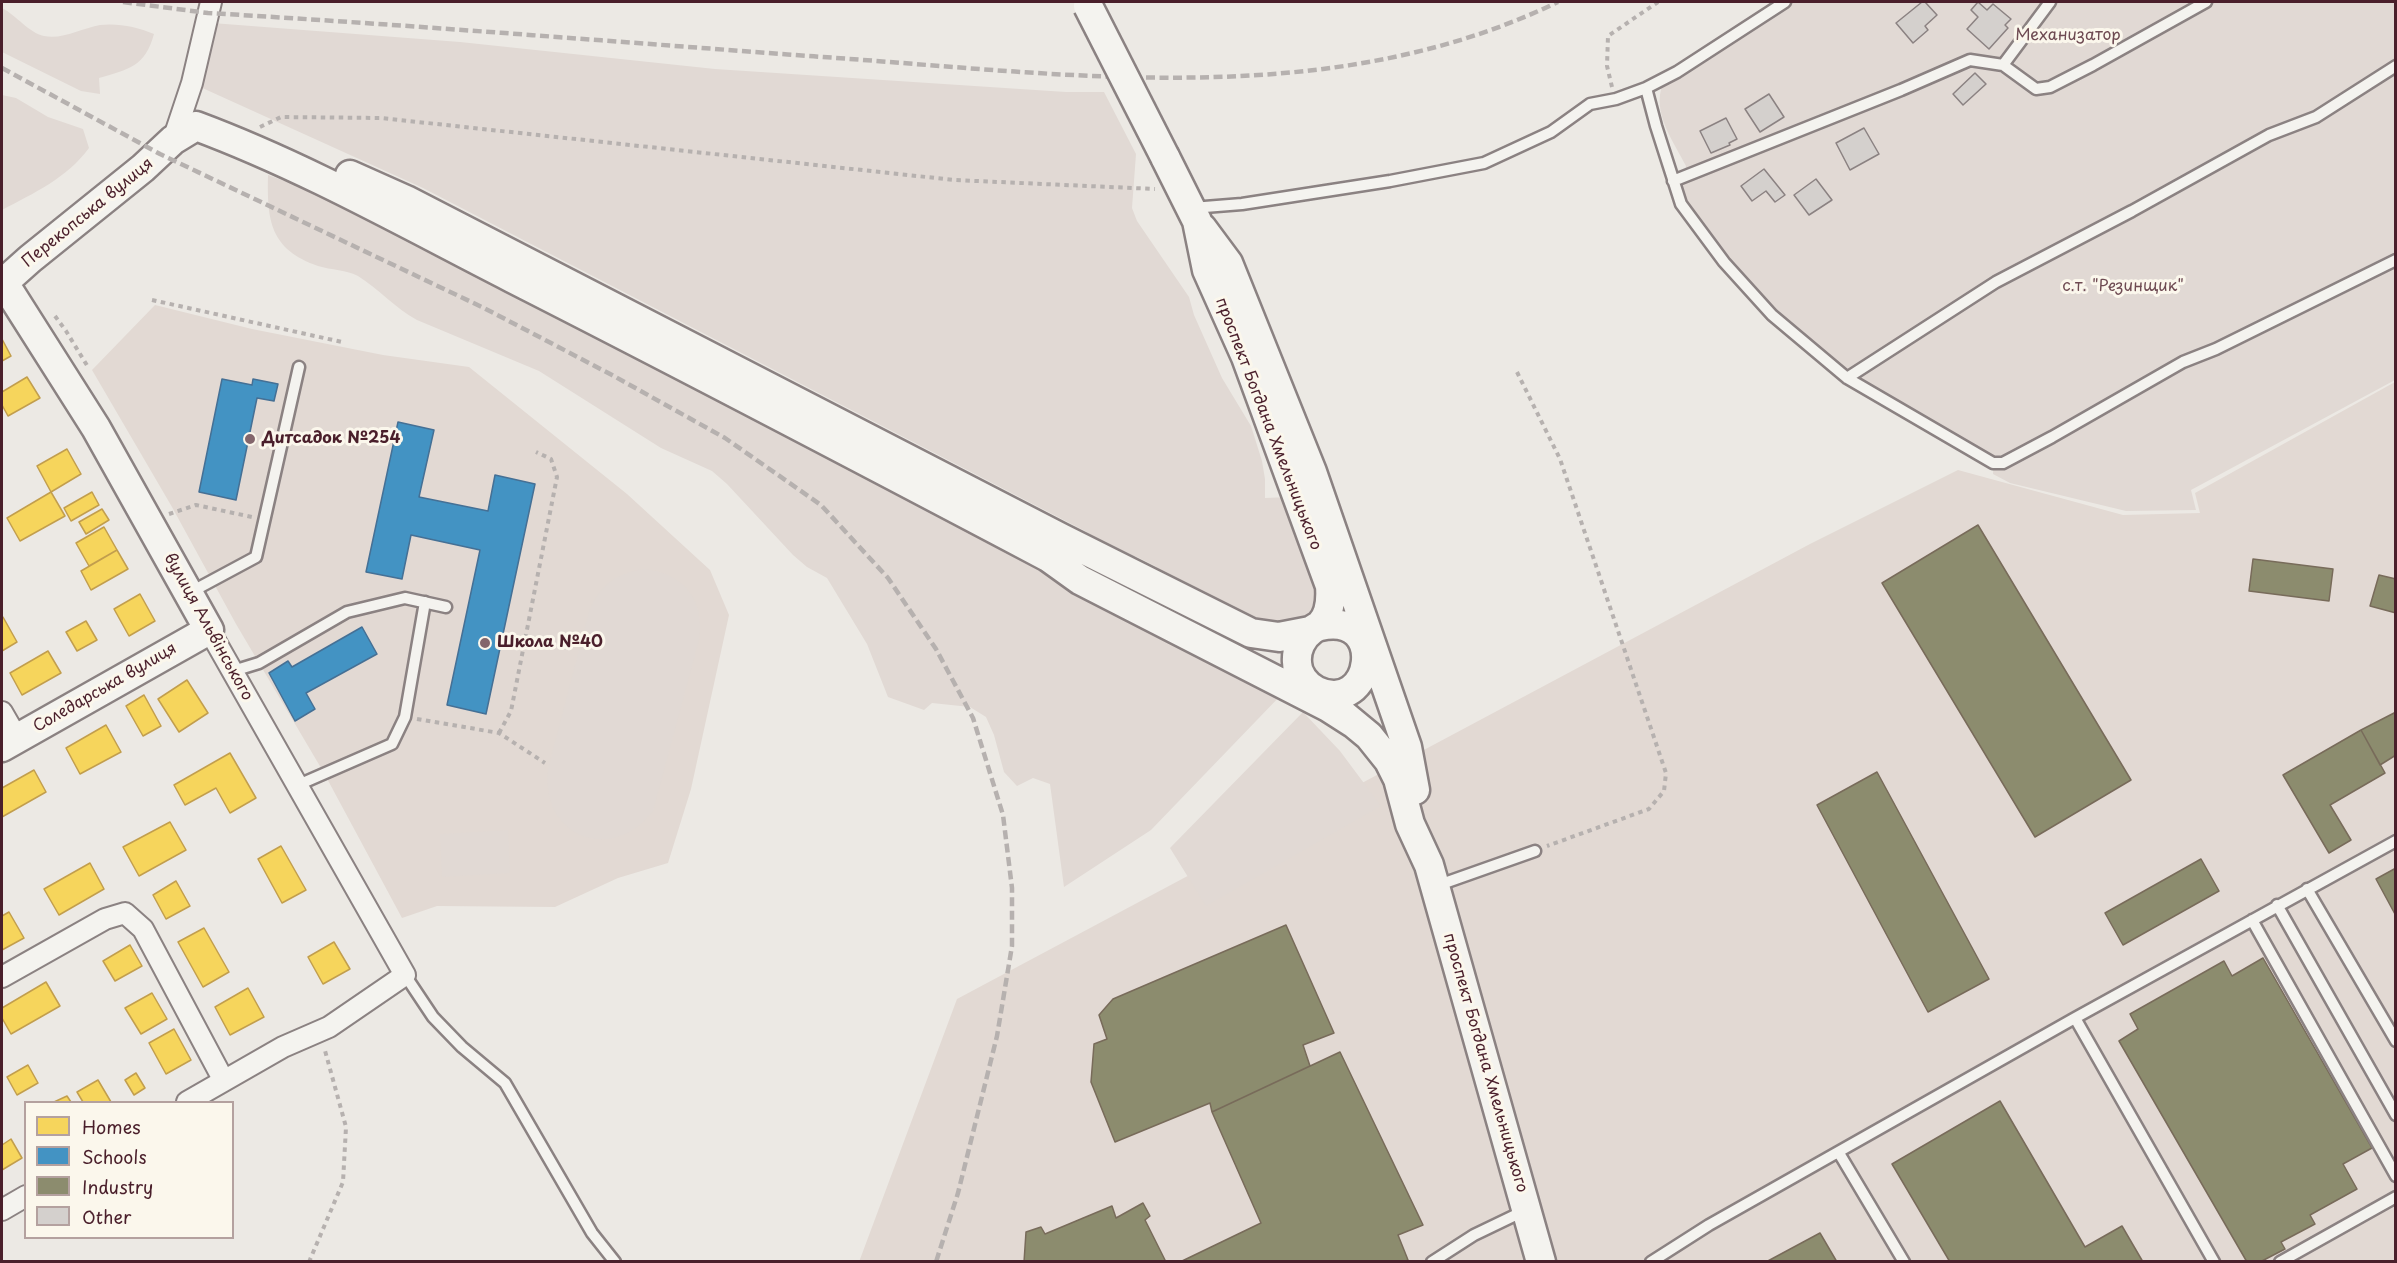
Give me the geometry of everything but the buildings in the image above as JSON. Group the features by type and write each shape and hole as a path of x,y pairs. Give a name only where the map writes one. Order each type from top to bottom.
{"street":[{"name":"Перекопська вулиця","path":"2,283 184,133 192,83 211,2"},
{"name":"проспект Богдана Хмельницького","path":"1086,4 1189,205 1228,263 1312,472 1363,637 1425,822 1432,875"},
{"path":"184,133 252,131 406,200 1050,533 1251,633 1279,637 1331,623 1343,625 1363,637 1365,673 1349,690 1338,694 1327,694 1085,569 1048,557"},
{"path":"184,133 231,139 305,172 628,337 1048,557 1080,580 1328,707 1353,723"},
{"name":"проспект Богдана Хмельницького","path":"1189,205 1207,270 1246,357 1328,579 1331,600 1315,629 1302,640 1297,651 1300,674 1311,687 1369,736 1389,761 1398,779 1410,824 1432,875 1541,1262"},
{"name":"вулиця Альвінського","path":"2,283 96,428 405,975"},
{"name":"Соледарська вулиця","path":"10,743 209,630"},
{"name":"проспект Богдана Хмельницького","path":"1363,637 1407,747 1415,790"},
{"path":"2,712 10,743"},
{"path":"2,976 105,919 125,913 143,928 224,1081"},
{"path":"189,1101 283,1047 319,1031 405,975"},
{"path":"2,1210 24,1197"}],"lane":[{"path":"1189,205 1265,201 1484,163 1551,132 1590,104 1616,99 1646,88 1677,72 1785,2"},
{"path":"2003,65 2050,2"},
{"path":"1673,181 1970,60 2003,65 2036,89 2050,87 2206,2"},
{"path":"1847,378 1996,282 2132,211 2269,135 2316,117 2396,66"},
{"path":"1646,88 1680,204 1724,262 1772,315 1847,378 1993,463 2003,462 2183,362 2216,349 2396,260"},
{"path":"189,593 256,556 299,367"},
{"path":"233,671 259,663 347,612 405,598 446,607"},
{"path":"298,786 392,744 405,717 424,602"},
{"path":"1651,1262 1709,1226 2075,1018 2396,841"},
{"path":"1432,875 1535,851"},
{"path":"2307,889 2396,1041"},
{"path":"2277,905 2396,1115"},
{"path":"2252,920 2396,1176"},
{"path":"405,975 433,1017 462,1047 505,1083 592,1233 615,1262"},
{"path":"2075,1018 2214,1262"},
{"path":"1839,1153 1904,1262"},
{"path":"2280,1262 2396,1197"},
{"path":"1432,1262 1474,1234 1527,1210"}],"path":[{"path":"1616,99 1606,66 1608,36 1658,2"},
{"path":"252,131 281,117 381,118 954,180 1142,190 1189,205"},
{"path":"152,300 342,342"},
{"path":"1517,372 1560,459 1632,666 1666,773 1664,790 1649,809 1535,851"},
{"path":"499,733 511,711 557,477 551,459 536,452"},
{"path":"150,524 185,507 196,505 265,520"},
{"path":"405,717 499,733 545,763"},
{"path":"309,1262 343,1182 346,1127 319,1031"}],"shaded area":[{"name":"Школа №40","path":"155,305 252,329 383,355 469,367 627,494 710,570 729,615 691,789 668,863 618,878 555,907 437,906 402,918 324,773 236,624 172,507 92,370"},
{"path":"2395,382 2395,1261 859,1262 957,999 1810,544 1958,470 2123,515 2200,513 2195,493"}],"green space":[{"name":"с.т. \"Резинщик\"","path":"1787,2 2047,2 2008,53 2007,71 2035,94 2060,86 2212,2 2395,2 2395,380 2191,490 2196,510 2126,511 2010,483 1993,474 1994,459 1838,367 1780,319 1722,250 1680,193 1686,166 1670,137 1662,116 1660,95 1663,84"},
{"name":"Механизатор","path":"2051,2 2201,2 2051,84 2038,86 2006,64"},
{"path":"2,8 33,31 44,36 58,36 100,25 128,26 154,34 141,60 127,69 99,78 100,94 81,91 2,52"},
{"path":"212,23 460,42 715,69 1066,92 1104,92 1136,154 1132,208 1137,221 1189,297 1194,315 1222,378 1251,426 1262,461 1265,498 1290,497 1324,590 1317,608 1306,617 1289,624 1275,625 1243,617 1171,578 1155,566 1137,557 1118,553 1085,531 423,188 198,86"},
{"path":"2,95 16,98 48,117 83,129 89,148 71,168 60,176 38,191 2,210"},
{"path":"268,175 307,189 330,190 1283,693 1151,830 1064,887 1050,784 1033,778 1017,786 1004,772 994,735 986,717 970,707 932,703 924,710 888,697 867,644 827,578 807,567 793,555 727,484 712,471 661,448 539,371 417,320 358,276 318,266 290,251 281,242 271,220"},
{"path":"644,569 670,576 689,591 699,613 699,640 653,811 636,827 618,837 600,839 582,836 567,826 555,812 549,793 548,769 593,603 610,582 625,574"},
{"path":"1303,712 1340,751 1381,806 1206,906 1170,848"},
{"path":"508,830 510,873 442,877 440,834"}],"railway":[{"path":"123,2 208,13 1009,71 1196,78 1289,73 1380,60 1470,37 1558,2"},
{"path":"2,68 160,154 484,308 612,375 725,438 821,505 888,578 936,649 973,718 1003,815 1012,888 1012,946 997,1036 958,1193 936,1262"}],"place":[{"name":"Дитсадок №254","path":"250,439"},
{"name":"Школа №40","path":"485,643"}]}
